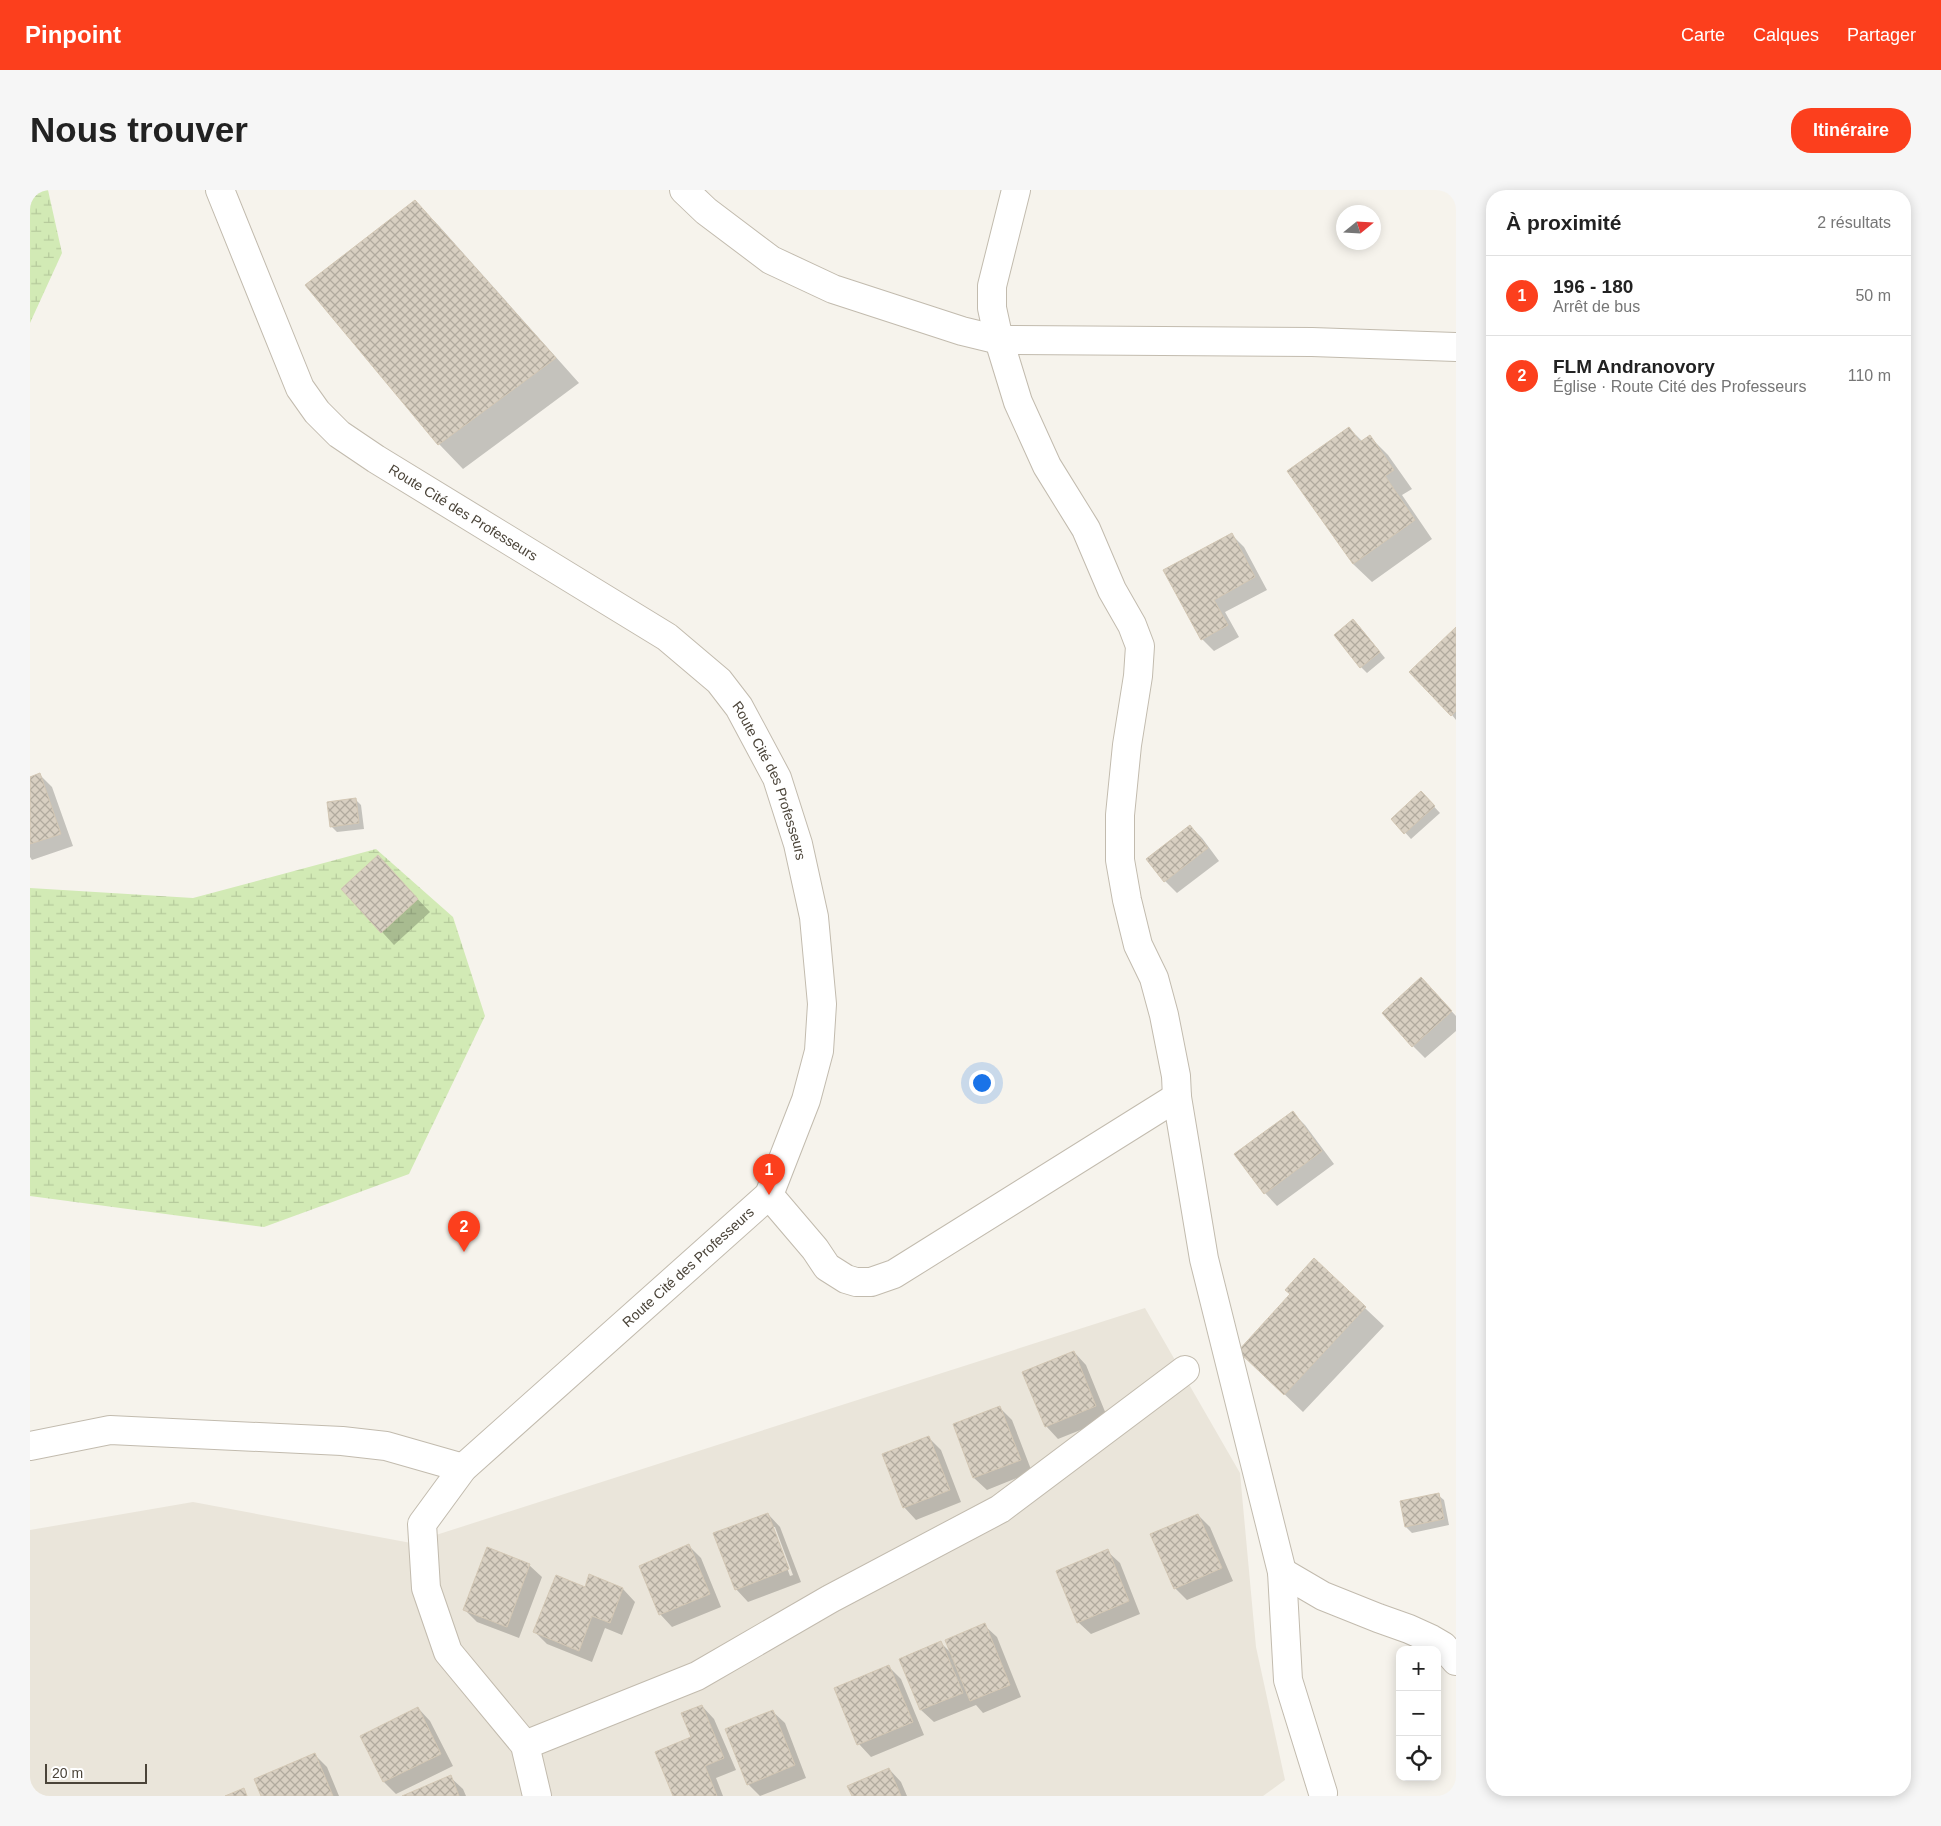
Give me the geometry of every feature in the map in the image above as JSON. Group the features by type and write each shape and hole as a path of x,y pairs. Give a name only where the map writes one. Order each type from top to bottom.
{"street":[{"name":"Route Cité des Professeurs","path":"220,190 300,388 317,412 339,434 667,638 719,681 739,707 777,778 798,844 814,917 822,1004 820,1051 806,1100 769,1195 463,1468 422,1524 426,1588 448,1652 525,1745"},
{"path":"684,190 706,212 771,260 824,285 962,331 999,340 1312,342 1456,347"},
{"path":"1016,190 992,286 992,308 999,340 1018,402 1044,458 1086,529 1112,590 1132,625 1140,646 1138,676 1127,745 1120,815 1120,860 1138,945 1154,978 1164,1015 1176,1076 1177,1097 1204,1259 1282,1572 1288,1680 1323,1793"},
{"path":"769,1195 815,1250 826,1267 856,1282 871,1282 894,1274 1177,1097"},
{"path":"536,1796 525,1745 697,1676 830,1599 1000,1509 1184,1370"},
{"path":"30,1446 110,1430 342,1440 386,1446 463,1468"},
{"path":"1282,1572 1323,1596 1431,1639 1443,1646 1456,1661"}],"shaded area":[{"path":"1145,1308 1240,1473 1256,1647 1285,1780 1263,1796 30,1796 30,1530 193,1502 411,1543"}],"green space":[{"path":"30,190 48,190 62,253 30,323"},
{"path":"376,849 453,917 485,1016 409,1174 264,1227 30,1196 30,888 193,898"}],"building":[{"path":"415,200 556,358 438,445 305,285"},
{"path":"1349,427 1360,442 1370,435 1394,470 1385,476 1415,520 1353,564 1287,471"},
{"path":"1232,533 1255,577 1214,600 1228,625 1201,640 1163,570"},
{"path":"1353,619 1380,652 1360,668 1334,635"},
{"path":"1456,627 1456,711 1451,716 1409,672"},
{"path":"40,773 61,834 30,844 30,777"},
{"path":"1421,791 1435,806 1404,834 1391,819"},
{"path":"356,798 359,823 330,827 327,802"},
{"path":"1190,825 1208,848 1164,882 1146,859"},
{"path":"378,855 418,899 381,933 341,889"},
{"path":"1421,977 1452,1011 1412,1047 1382,1013"},
{"path":"1293,1111 1322,1151 1264,1194 1234,1154"},
{"path":"1314,1258 1366,1307 1284,1395 1238,1351 1290,1294 1285,1290"},
{"path":"1074,1351 1096,1406 1045,1427 1022,1372"},
{"path":"1000,1406 1021,1460 973,1478 953,1424"},
{"path":"929,1436 950,1490 903,1508 882,1454"},
{"path":"1439,1493 1444,1519 1405,1527 1400,1501"},
{"path":"768,1513 789,1569 735,1590 713,1533"},
{"path":"1198,1514 1222,1568 1174,1589 1150,1534"},
{"path":"689,1544 710,1594 659,1615 639,1566"},
{"path":"487,1547 530,1564 507,1627 463,1610"},
{"path":"1108,1549 1129,1601 1077,1623 1056,1571"},
{"path":"589,1574 623,1588 610,1623 592,1616 579,1651 533,1632 556,1575 585,1587"},
{"path":"985,1623 1010,1685 970,1701 945,1640"},
{"path":"941,1641 963,1693 920,1710 899,1659"},
{"path":"889,1665 913,1722 857,1745 834,1688"},
{"path":"702,1705 724,1758 705,1766 717,1796 673,1796 655,1752 691,1737 681,1713"},
{"path":"418,1707 441,1754 383,1782 360,1736"},
{"path":"773,1710 795,1765 747,1785 725,1729"},
{"path":"315,1753 333,1796 261,1796 254,1779"},
{"path":"889,1768 901,1796 852,1796 847,1786"},
{"path":"451,1775 459,1796 402,1796"},
{"path":"244,1788 247,1796 225,1796"}],"place":[{"name":"196 - 180","path":"769,1195"},
{"name":"FLM Andranovory","path":"464,1252"}]}
